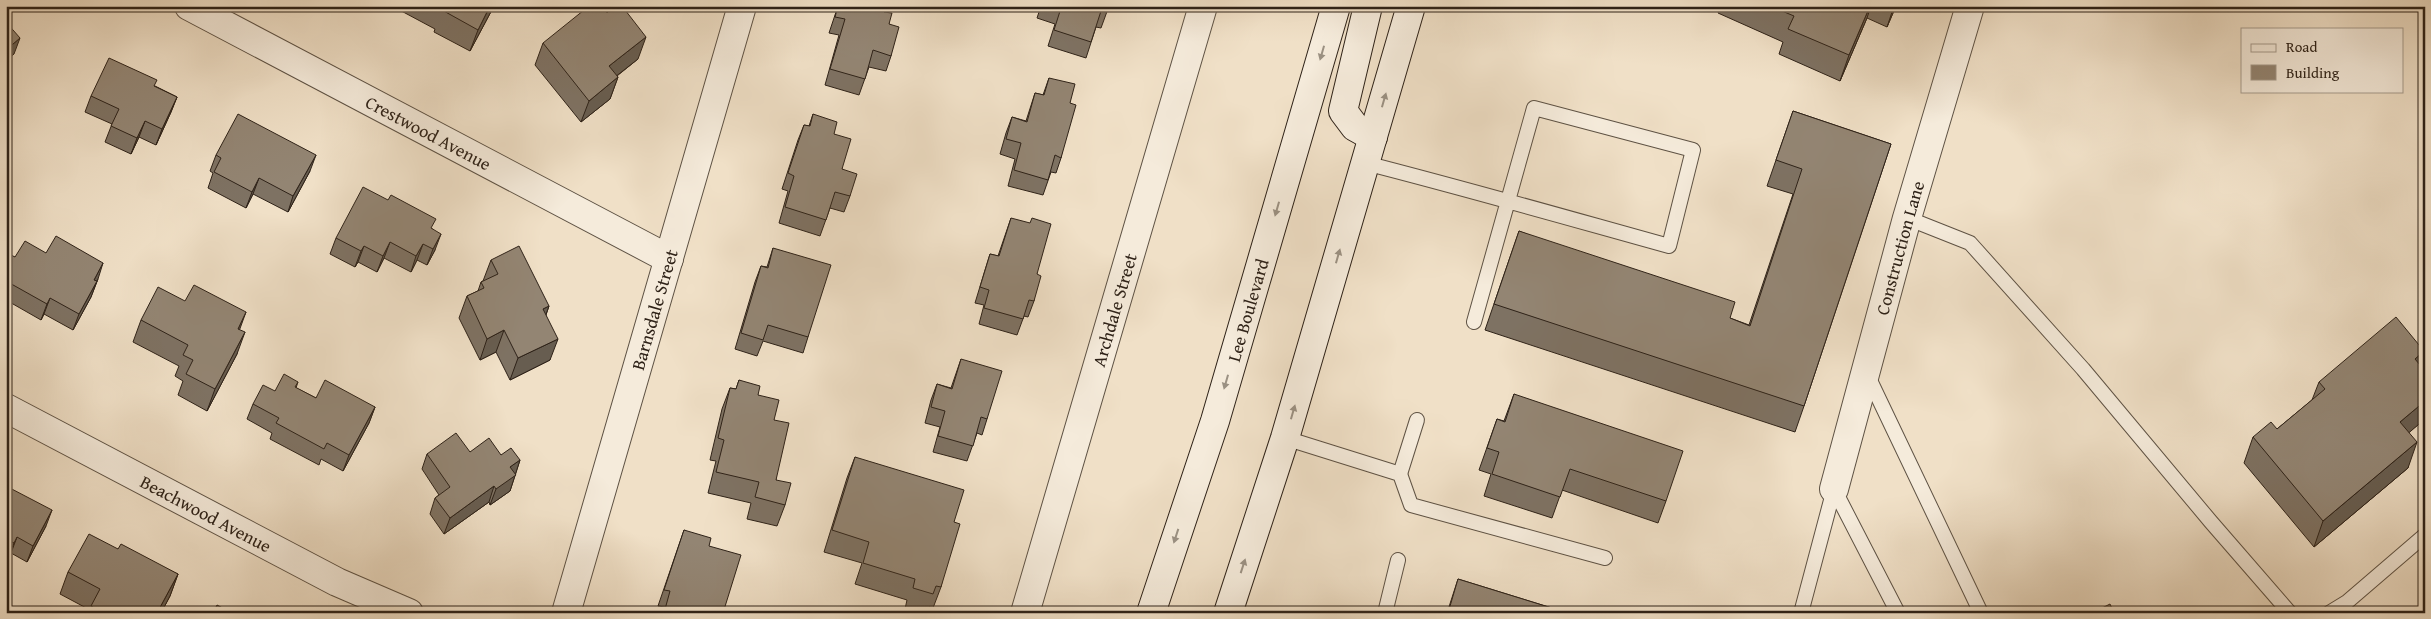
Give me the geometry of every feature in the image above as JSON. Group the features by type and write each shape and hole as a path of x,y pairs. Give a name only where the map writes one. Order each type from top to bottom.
{"street":[{"name":"Crestwood Avenue","path":"188,6 669,259"},
{"name":"Barnsdale Street","path":"566,613 742,6"},
{"name":"Archdale Street","path":"1025,613 1203,6"},
{"name":"Lee Boulevard","path":"1151,613 1215,421 1336,6"},
{"path":"1368,6 1343,111 1355,127 1373,137"},
{"path":"1228,613 1285,438 1411,6"},
{"name":"Construction Lane","path":"1834,490 1907,218 1970,6"},
{"name":"Beachwood Avenue","path":"6,408 337,582 409,613"}],"lane":[{"path":"1365,163 1508,202 1669,246 1693,150 1534,108 1508,202 1474,322"},
{"path":"1907,218 1970,243 2084,369 2211,522 2290,613"},
{"path":"1865,371 1981,613"},
{"path":"1417,420 1400,474 1411,505 1605,558"},
{"path":"1285,438 1400,474"},
{"path":"1801,613 1834,490"},
{"path":"1834,490 1898,613"},
{"path":"2329,613 2347,602 2425,535"},
{"path":"1384,613 1398,560"}],"building":[{"path":"441,6 490,6 478,30 442,10 444,8"},
{"path":"589,6 602,6 607,13 614,6 622,6 646,37 609,66 618,77 589,101 543,43"},
{"path":"838,6 886,6 884,12 892,13 889,24 899,27 891,56 873,50 865,79 830,69 845,19 835,17"},
{"path":"1055,6 1109,6 1107,12 1101,11 1091,42 1054,30 1061,8"},
{"path":"1770,6 1870,6 1849,55 1788,29 1794,16"},
{"path":"6,22 20,38 6,50"},
{"path":"109,58 157,80 154,86 177,97 162,129 145,121 137,138 111,126 119,109 91,96"},
{"path":"1049,78 1075,84 1070,103 1076,105 1061,158 1055,155 1048,180 1014,170 1021,143 1006,139 1012,117 1027,122 1035,93 1044,95"},
{"path":"1793,111 1891,144 1804,406 1494,304 1519,231 1735,302 1730,318 1750,326 1802,169 1776,160"},
{"path":"238,114 316,155 293,196 259,178 252,192 214,172 221,158 216,155"},
{"path":"813,114 837,122 834,134 851,139 842,169 857,174 850,196 835,192 826,220 785,207 794,176 788,173 804,125 810,126"},
{"path":"363,187 388,200 391,195 436,219 431,228 441,234 433,249 423,244 416,256 390,242 383,256 364,246 361,251 336,238"},
{"path":"1011,218 1030,223 1032,218 1051,224 1037,274 1041,276 1034,301 1029,300 1023,319 984,308 989,290 980,287 990,254 999,256"},
{"path":"56,236 103,263 94,280 97,281 79,314 50,298 47,304 6,281 6,259 9,254 15,257 25,241 46,253"},
{"path":"519,246 549,306 543,309 558,339 518,358 504,330 487,339 467,296 484,288 481,282 498,274 491,260"},
{"path":"773,248 831,265 808,337 768,325 763,340 741,333 761,266 768,268"},
{"path":"194,285 246,312 238,329 245,332 215,389 186,374 193,360 183,355 188,345 141,320 158,287 185,301"},
{"path":"2396,317 2424,351 2415,359 2425,371 2425,401 2400,422 2417,442 2323,521 2253,437 2271,422 2277,429 2325,389 2319,382"},
{"path":"961,359 1002,371 987,419 981,417 973,446 938,436 945,411 931,407 937,384 952,389"},
{"path":"284,374 298,382 295,387 316,398 325,380 375,407 349,455 327,443 324,449 276,423 279,418 253,404 263,385 275,391"},
{"path":"739,380 760,386 758,395 779,400 774,420 789,423 776,480 791,483 785,505 755,497 759,482 716,472 724,440 718,438 730,388 736,389"},
{"path":"1514,394 1683,451 1666,501 1570,469 1560,497 1492,474 1499,452 1487,448 1497,419 1505,422"},
{"path":"456,433 470,452 489,438 501,455 511,448 520,460 510,467 516,475 496,489 494,486 450,518 435,498 450,487 427,454"},
{"path":"855,457 964,490 954,522 960,524 941,587 936,586 933,594 913,588 915,579 863,563 869,542 832,530"},
{"path":"6,486 52,510 33,546 17,537 14,543 6,539"},
{"path":"684,530 711,538 709,546 741,555 723,613 664,613 670,591 664,590"},
{"path":"89,534 118,549 121,544 178,574 157,613 103,613 91,606 100,589 68,572"},
{"path":"1458,579 1568,613 1448,613"},
{"path":"2110,604 2114,613 2092,613"},
{"path":"217,605 232,613 213,613"}]}
